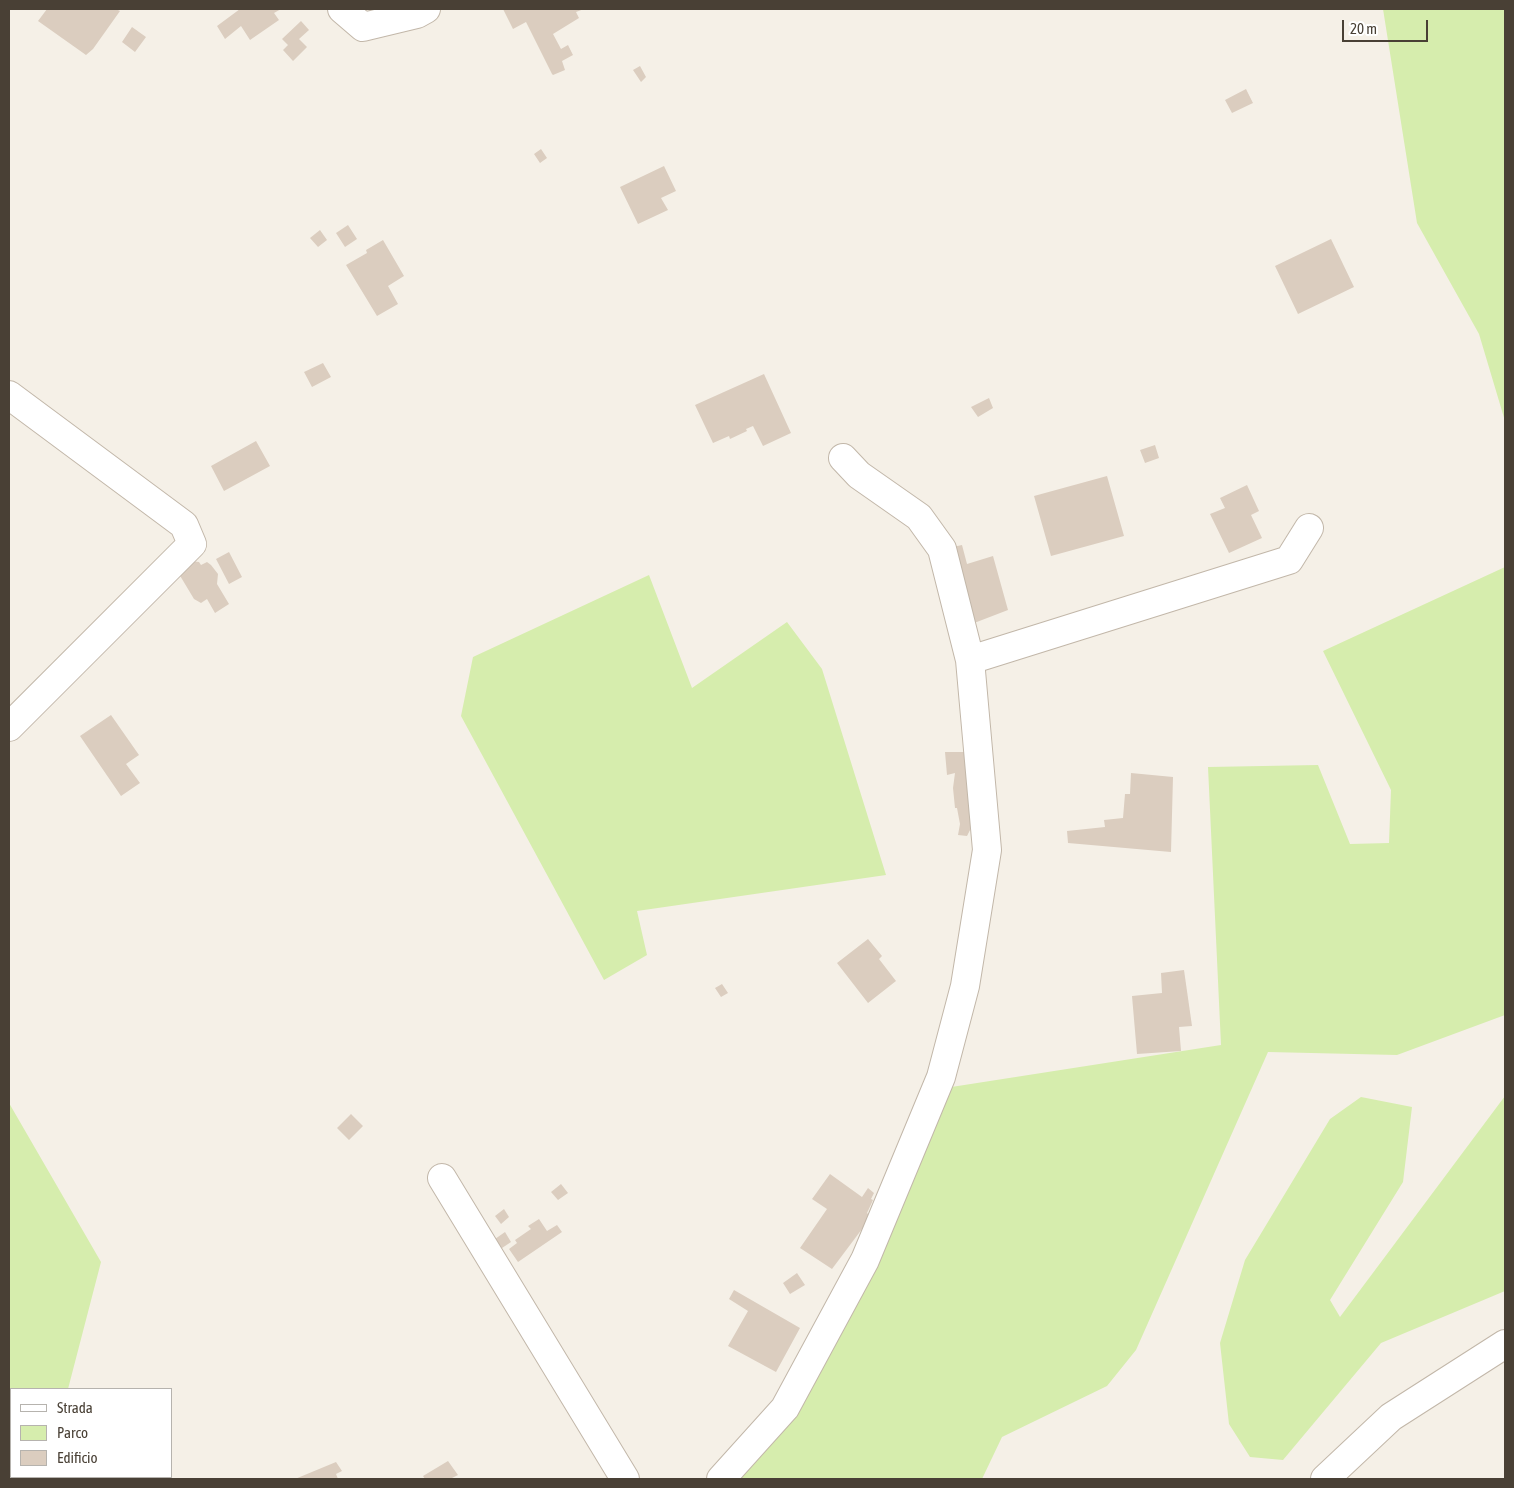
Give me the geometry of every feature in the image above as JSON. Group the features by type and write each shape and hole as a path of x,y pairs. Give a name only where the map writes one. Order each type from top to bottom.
{"street":[{"path":"342,9 363,27 416,14 426,9"},
{"path":"9,395 184,525 192,544 9,726"},
{"path":"721,1479 785,1408 865,1260 941,1077 965,986 988,850 970,660 942,549 919,517 858,475 843,458"},
{"path":"970,660 1289,560 1309,528"},
{"path":"442,1178 625,1479"},
{"path":"1325,1479 1391,1417 1505,1344"}],"green space":[{"path":"1383,9 1505,9 1505,421 1479,334 1417,223"},
{"path":"1505,567 1505,1015 1397,1055 1268,1052 1136,1350 1107,1386 1002,1437 982,1479 730,1479 817,1368 945,1088 1221,1045 1208,767 1318,765 1350,844 1389,843 1391,790 1323,651"},
{"path":"649,575 692,688 787,622 822,669 886,875 637,911 647,955 604,980 461,716 473,657"},
{"path":"1505,1096 1505,1291 1381,1343 1283,1460 1250,1457 1229,1424 1220,1343 1245,1260 1330,1119 1361,1097 1412,1107 1403,1182 1330,1300 1340,1317"},
{"path":"9,1103 101,1262 68,1388 10,1388 9,1467"}],"building":[{"path":"47,9 116,9 120,11 93,49 86,55 38,21"},
{"path":"240,9 281,9 274,13 279,20 250,40 241,26 225,39 217,26"},
{"path":"503,9 584,9 576,12 579,18 553,34 561,49 568,45 573,55 562,61 565,70 553,75 526,22 513,29"},
{"path":"301,21 309,30 299,39 307,47 293,61 283,50 288,45 282,39"},
{"path":"132,27 146,37 135,52 122,42"},
{"path":"640,66 646,77 641,82 633,70"},
{"path":"1246,89 1253,103 1232,113 1225,100"},
{"path":"541,149 547,158 540,163 534,154"},
{"path":"664,166 676,191 661,198 668,210 638,224 620,187"},
{"path":"348,225 357,239 345,247 336,233"},
{"path":"320,230 327,240 318,247 310,238"},
{"path":"1331,239 1354,287 1298,314 1275,266"},
{"path":"383,240 404,276 388,286 398,304 377,316 346,265 367,253 366,250"},
{"path":"323,363 331,377 312,387 304,372"},
{"path":"764,374 791,433 763,446 753,426 730,439 729,436 713,443 695,405"},
{"path":"989,398 993,408 978,417 971,407"},
{"path":"256,441 270,466 224,491 211,466"},
{"path":"1155,445 1159,458 1145,463 1140,450"},
{"path":"1107,476 1124,536 1051,556 1034,496"},
{"path":"1247,485 1259,511 1251,515 1262,538 1229,553 1210,514 1225,508 1220,498"},
{"path":"962,545 967,564 993,556 1008,610 969,625 948,548"},
{"path":"229,552 242,577 229,584 216,559"},
{"path":"191,561 199,562 201,565 207,562 211,565 218,574 217,584 229,604 215,613 207,599 201,603 194,599 179,574"},
{"path":"111,715 139,755 126,764 140,783 121,796 80,736"},
{"path":"945,752 970,752 974,822 967,836 958,835 960,824 957,808 955,808 953,788 955,773 947,775"},
{"path":"1131,773 1173,777 1171,852 1068,843 1067,831 1105,827 1104,820 1123,818 1125,794 1130,794"},
{"path":"868,939 882,956 879,959 896,981 868,1003 837,963"},
{"path":"1184,970 1192,1026 1179,1027 1181,1051 1137,1054 1132,996 1162,993 1161,973"},
{"path":"722,984 728,993 721,997 715,988"},
{"path":"351,1114 363,1126 349,1140 337,1128"},
{"path":"830,1174 862,1197 868,1188 874,1193 867,1213 871,1217 832,1269 800,1248 827,1209 812,1199"},
{"path":"561,1184 568,1193 558,1200 551,1192"},
{"path":"504,1209 509,1217 501,1224 495,1216"},
{"path":"539,1219 547,1231 557,1225 562,1232 518,1262 509,1249 517,1243 515,1240 531,1229 528,1226"},
{"path":"505,1232 511,1242 502,1248 495,1239"},
{"path":"797,1273 805,1285 790,1294 783,1283"},
{"path":"734,1290 800,1328 776,1372 728,1346 748,1311 729,1299"},
{"path":"448,1461 458,1475 450,1479 425,1479 423,1476"},
{"path":"336,1462 342,1471 336,1474 338,1479 295,1479"}]}
